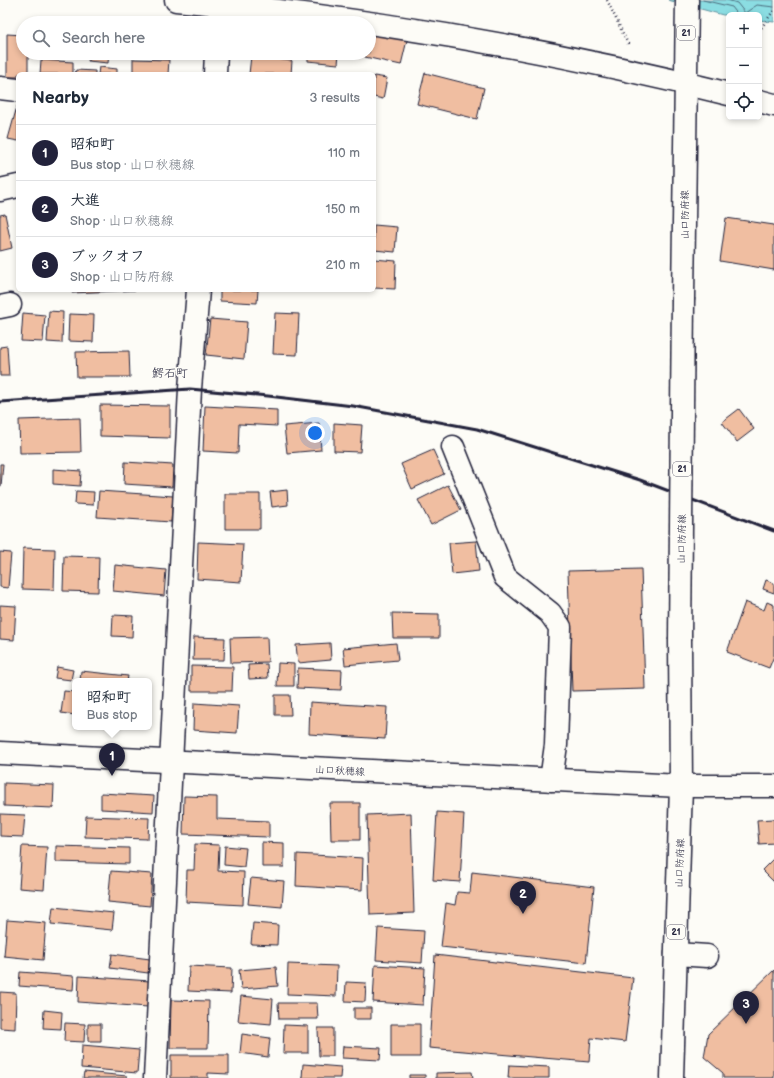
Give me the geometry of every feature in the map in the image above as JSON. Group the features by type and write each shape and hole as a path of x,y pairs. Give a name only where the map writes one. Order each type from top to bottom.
{"street":[{"path":"176,0 220,9 304,16"},
{"name":"山口防府線","path":"672,1078 681,786 680,640 687,0"},
{"path":"376,23 522,49 685,74 726,93"},
{"path":"215,72 216,60"},
{"path":"762,102 774,105"},
{"path":"0,190 16,186"},
{"path":"155,1078 190,389 198,292"},
{"path":"453,447 505,577 550,613 560,627 556,745 551,780"},
{"name":"山口秋穂線","path":"0,753 681,786 774,786"},
{"path":"676,954 707,956"}],"path":[{"path":"607,0 631,50"},
{"path":"762,27 774,10"}],"water":[{"path":"668,0 774,0 774,22 762,20 762,12 726,12 726,15"}],"building":[{"path":"376,33 407,40 401,65 376,59"},
{"path":"7,34 16,35 16,60 28,60 28,72 16,72 16,77 7,77"},
{"path":"41,60 73,62 73,72 40,72"},
{"path":"88,60 108,60 108,63"},
{"path":"133,60 169,60 168,72 133,72"},
{"path":"251,60 292,61 291,72 249,72"},
{"path":"308,60 338,60 338,64"},
{"path":"99,67 117,69 117,72 98,72"},
{"path":"76,70 95,71 95,72 76,72"},
{"path":"425,73 484,88 477,119 417,104"},
{"path":"376,76 387,78 383,99 376,97"},
{"path":"16,110 16,141 8,139"},
{"path":"5,214 12,248 0,251 0,215"},
{"path":"726,218 774,225 774,270 720,261"},
{"path":"376,225 397,227 395,252 376,250"},
{"path":"376,259 396,261 395,289 376,288"},
{"path":"72,292 95,292 72,293"},
{"path":"220,292 258,292 257,303 220,301"},
{"path":"49,311 63,312 62,343 47,342"},
{"path":"23,313 45,315 43,342 21,341"},
{"path":"275,313 299,314 297,355 273,354"},
{"path":"69,314 94,315 93,342 68,341"},
{"path":"210,319 247,322 244,359 206,355"},
{"path":"7,346 9,376 0,376 0,347"},
{"path":"129,351 130,377 77,377 76,352"},
{"path":"100,405 170,406 170,438 100,436"},
{"path":"205,406 277,410 277,426 239,424 238,453 203,451"},
{"path":"739,409 754,429 737,442 722,422"},
{"path":"80,418 81,452 20,453 19,420"},
{"path":"319,423 321,450 287,453 284,426"},
{"path":"334,423 362,425 360,452 334,451"},
{"path":"433,450 444,474 412,489 401,464"},
{"path":"125,462 173,465 172,487 124,484"},
{"path":"0,464 3,464 1,486 0,486"},
{"path":"53,469 81,471 80,486 53,484"},
{"path":"448,485 461,510 431,525 418,500"},
{"path":"287,490 288,505 272,507 270,492"},
{"path":"76,491 94,492 93,505 75,504"},
{"path":"99,491 173,496 171,522 97,517"},
{"path":"225,494 260,494 260,529 225,529"},
{"path":"476,541 479,571 452,574 449,543"},
{"path":"198,542 243,544 241,582 197,579"},
{"path":"23,548 55,549 54,590 22,589"},
{"path":"0,552 11,553 8,588 0,587"},
{"path":"64,556 99,557 98,592 63,591"},
{"path":"115,565 166,570 164,596 113,591"},
{"path":"641,569 645,689 572,691 568,571"},
{"path":"766,580 774,583 774,593 763,589"},
{"path":"745,602 764,610 767,602 774,605 774,656 769,668 727,652"},
{"path":"0,605 16,606 14,640 0,639"},
{"path":"392,613 439,614 439,638 393,638"},
{"path":"113,615 133,616 132,637 112,636"},
{"path":"194,637 225,638 224,660 193,660"},
{"path":"267,637 268,662 231,663 230,638"},
{"path":"330,643 331,660 298,663 296,645"},
{"path":"396,643 398,660 345,665 343,648"},
{"path":"278,663 294,664 294,686 277,686"},
{"path":"267,664 268,678 249,679 248,665"},
{"path":"191,666 233,667 232,691 191,691"},
{"path":"57,667 73,670 71,680 55,678"},
{"path":"298,668 342,670 341,690 297,688"},
{"path":"81,671 128,676 128,678 80,678"},
{"path":"64,691 72,692 72,715 61,713"},
{"path":"275,695 290,695 291,715 275,715"},
{"path":"310,702 387,707 385,739 309,734"},
{"path":"194,703 239,706 237,733 193,730"},
{"path":"4,783 54,785 53,808 4,806"},
{"path":"101,793 154,796 153,812 101,809"},
{"path":"184,796 217,797 217,819 269,821 269,837 183,834"},
{"path":"330,803 360,803 360,840 331,840"},
{"path":"437,812 464,814 460,882 433,880"},
{"path":"411,813 414,913 370,915 367,815"},
{"path":"0,814 25,815 23,837 0,836"},
{"path":"86,816 149,818 148,839 85,837"},
{"path":"774,819 774,843 759,844 757,820"},
{"path":"262,842 284,843 284,867 262,867"},
{"path":"195,844 219,845 218,871 244,872 243,905 186,902 187,870 194,870"},
{"path":"22,846 47,847 44,890 19,888"},
{"path":"56,846 129,848 129,864 56,862"},
{"path":"225,846 246,848 244,867 224,865"},
{"path":"297,854 363,858 362,890 296,886"},
{"path":"774,858 774,882 762,870"},
{"path":"111,871 152,874 150,906 108,902"},
{"path":"472,872 594,887 586,963 441,947 446,903 455,905 457,892 470,893"},
{"path":"251,878 284,881 282,907 248,904"},
{"path":"53,907 114,913 112,930 51,924"},
{"path":"7,920 46,923 43,960 4,956"},
{"path":"253,923 278,925 277,945 251,944"},
{"path":"378,928 424,931 422,963 376,960"},
{"path":"112,954 150,959 148,973 110,968"},
{"path":"435,955 633,978 625,1042 591,1038 589,1062 429,1048"},
{"path":"288,964 337,966 336,996 287,994"},
{"path":"375,965 425,968 423,1005 373,1002"},
{"path":"189,966 232,968 231,993 188,991"},
{"path":"276,967 278,986 241,989 239,970"},
{"path":"774,970 774,1078 723,1078 723,1073 704,1057 708,1034"},
{"path":"20,972 74,976 73,990 19,986"},
{"path":"79,976 150,981 148,1007 78,1002"},
{"path":"346,982 366,983 365,1002 345,1001"},
{"path":"0,992 16,993 15,1029 0,1028"},
{"path":"241,996 273,999 271,1024 238,1021"},
{"path":"171,1000 209,1001 208,1048 170,1048"},
{"path":"278,1003 317,1003 318,1019 279,1019"},
{"path":"354,1008 371,1008 371,1019 354,1019"},
{"path":"44,1010 62,1012 61,1029 43,1028"},
{"path":"65,1023 85,1024 84,1042 64,1041"},
{"path":"88,1024 101,1024 101,1041 88,1041"},
{"path":"391,1024 420,1024 420,1057 391,1057"},
{"path":"284,1025 308,1026 308,1053 283,1053"},
{"path":"318,1028 333,1028 333,1056 319,1056"},
{"path":"242,1034 270,1038 268,1057 240,1053"},
{"path":"82,1045 139,1050 137,1073 81,1068"},
{"path":"343,1046 381,1048 380,1060 342,1058"},
{"path":"171,1055 229,1055 229,1074 208,1073 208,1078 171,1078"},
{"path":"303,1064 341,1067 340,1078 302,1078"},
{"path":"509,1065 549,1067 549,1078 508,1078"},
{"path":"84,1072 127,1076 126,1078 83,1078"},
{"path":"472,1072 473,1078 436,1078 436,1073"},
{"path":"409,1075 425,1075 425,1078 409,1078"}],"railway":[{"path":"0,402 190,389 353,406 477,429 640,480 774,531"}],"place":[{"name":"昭和町","path":"112,776"},
{"name":"大進","path":"523,914"},
{"name":"ブックオフ","path":"746,1024"}],"district":[{"name":"鰐石町","path":"170,373"}]}
